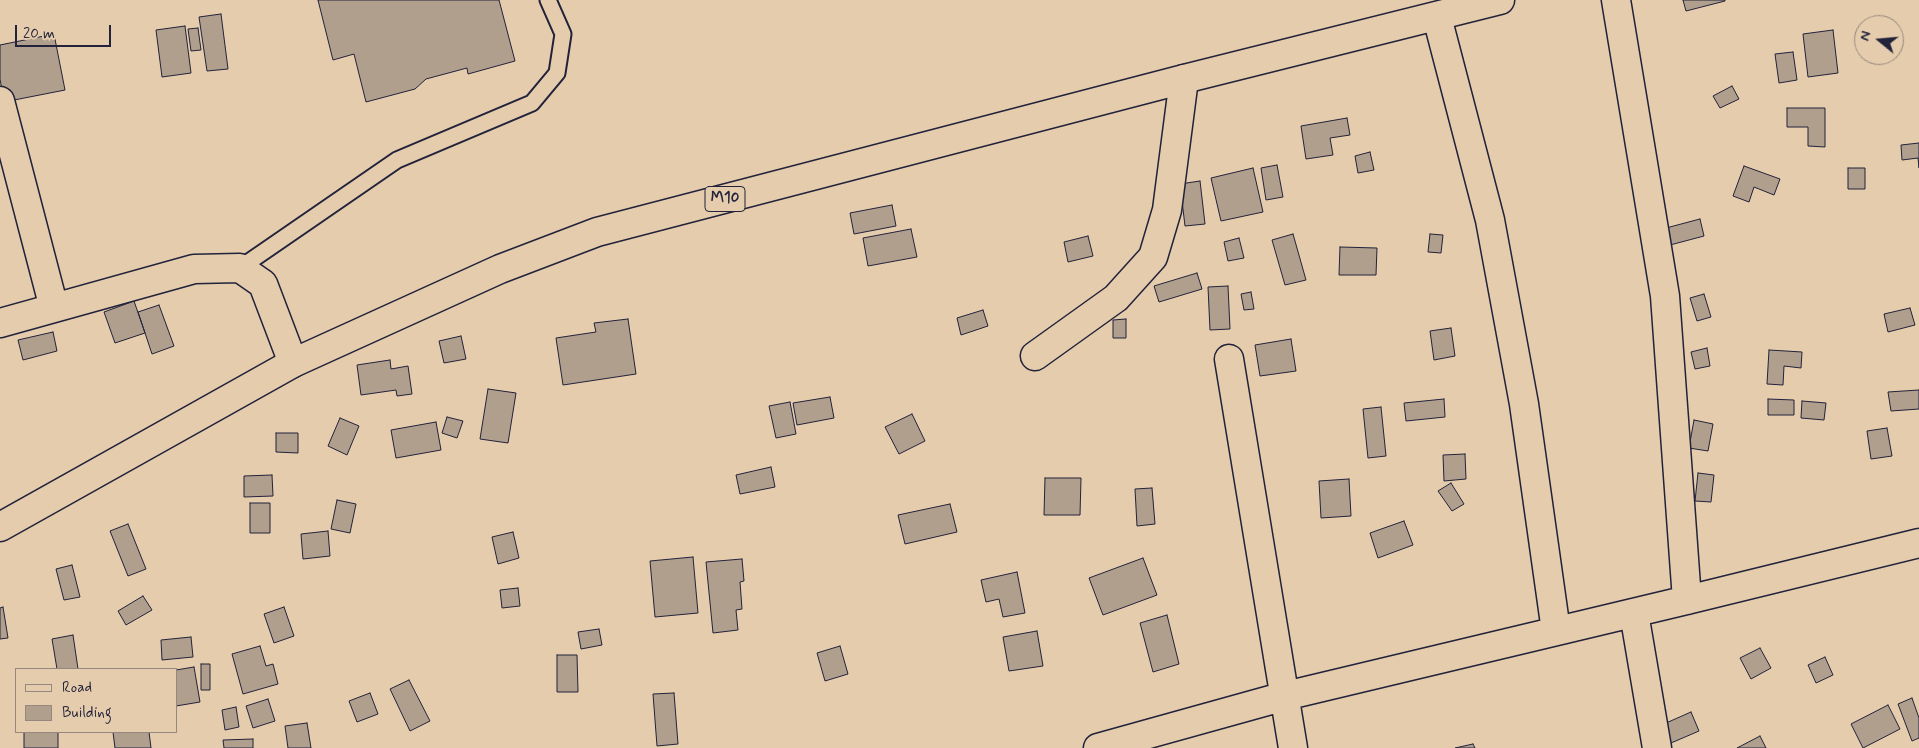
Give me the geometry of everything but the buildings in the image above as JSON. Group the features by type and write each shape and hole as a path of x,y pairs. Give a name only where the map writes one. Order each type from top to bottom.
{"street":[{"name":"M10","path":"0,527 293,363 500,269 596,232 1184,79 1500,0"},
{"path":"1616,0 1665,296 1687,600"},
{"path":"1437,17 1490,220 1524,404 1556,631"},
{"path":"1034,356 1116,298 1153,257 1167,210 1184,79"},
{"path":"0,101 54,308"},
{"path":"0,323 194,269 240,268 262,284 293,363"},
{"path":"1229,359 1286,696 1293,748"},
{"path":"1098,748 1286,696 1919,543"},
{"path":"1634,613 1657,748"}],"lane":[{"path":"240,268 397,160 532,104 557,73 563,34 548,0"}]}
